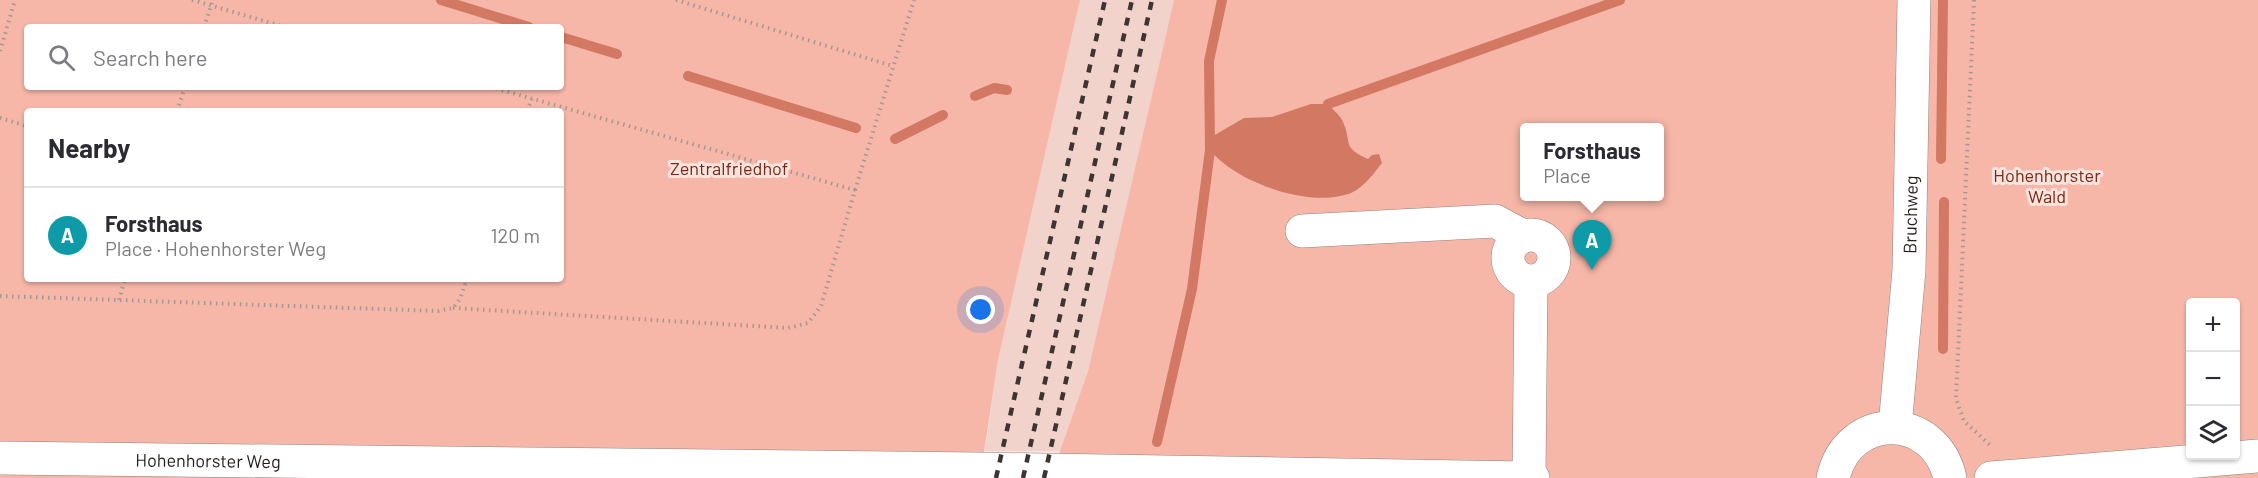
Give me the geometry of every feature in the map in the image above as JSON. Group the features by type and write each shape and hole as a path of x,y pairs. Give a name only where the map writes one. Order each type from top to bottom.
{"street":[{"name":"Bruchweg","path":"1895,428 1909,270 1914,0"},
{"path":"1302,231 1495,221 1523,236 1510,247 1508,262 1516,276 1531,282 1531,478"},
{"path":"1833,478 1836,465 1845,449 1859,436 1877,429 1895,428 1911,431 1932,444 1947,465 1950,478"},
{"path":"1991,465 2258,456"},
{"name":"Hohenhorster Weg","path":"0,458 820,473 1531,478"}],"path":[{"path":"0,51 15,0"},
{"path":"192,0 275,24"},
{"path":"205,24 213,0"},
{"path":"676,0 893,66"},
{"path":"0,296 438,311 453,308 788,328 808,323 821,306 914,0"},
{"path":"1974,0 1956,399 1964,421 1993,447 1991,465"},
{"path":"178,108 184,90"},
{"path":"501,90 564,108"},
{"path":"528,108 532,99"},
{"path":"564,108 855,190"},
{"path":"0,118 24,125"},
{"path":"119,300 124,282"},
{"path":"453,308 460,299 466,282"}],"shaded area":[{"path":"1080,0 1174,0 1088,371 1060,451 985,451 998,360"},
{"path":"1311,104 1328,104 1342,120 1350,147 1359,155 1368,159 1372,155 1379,154 1382,163 1365,183 1353,192 1337,197 1318,198 1277,190 1256,183 1238,173 1210,150 1213,136 1244,118 1272,117"}],"green space":[{"name":"Zentralfriedhof","path":"0,0 1080,0 998,360 980,478 0,478"},
{"name":"Hohenhorster Wald","path":"1174,0 2258,0 2258,478 1054,478 1060,451 1088,371"}],"waterway":[{"path":"441,0 519,24"},
{"path":"1157,442 1192,289 1210,150 1209,61 1222,0"},
{"path":"1328,104 1620,0"},
{"path":"1941,159 1943,0"},
{"path":"564,38 617,54"},
{"path":"688,76 856,128"},
{"path":"975,96 994,88 1007,90"},
{"path":"895,139 943,115"},
{"path":"1943,349 1944,202"}],"railway":[{"path":"996,478 1105,0"},
{"path":"1023,478 1132,0"},
{"path":"1044,478 1152,0"}],"place":[{"name":"Forsthaus","path":"1592,270"}]}
